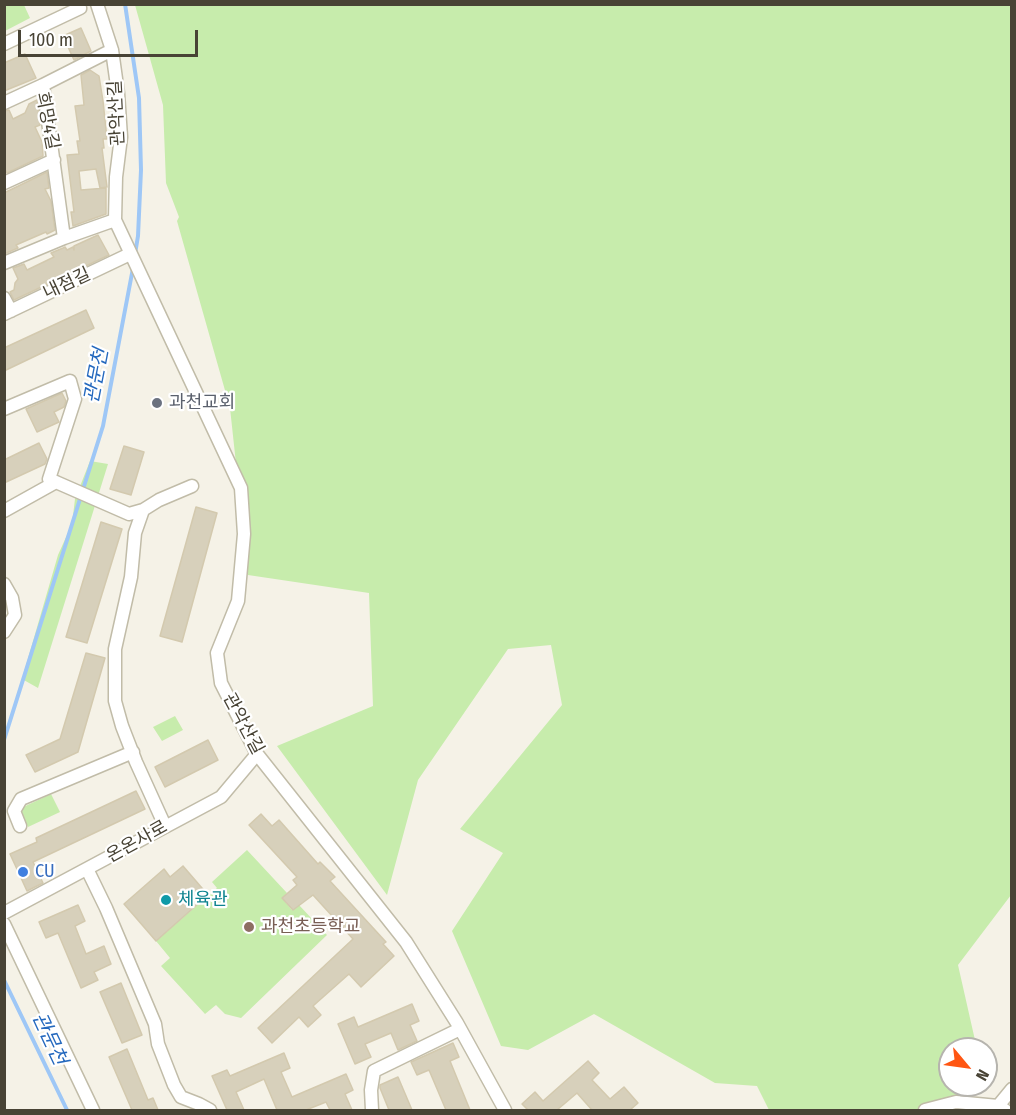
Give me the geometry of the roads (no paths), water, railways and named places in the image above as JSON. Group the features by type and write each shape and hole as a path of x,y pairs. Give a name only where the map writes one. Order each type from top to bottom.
{"street":[{"path":"4,44 80,8 79,4"},
{"name":"관악산길","path":"97,4 112,50 122,137 116,177 116,220 241,488 244,534 238,601 217,653 221,683 257,754 406,942 460,1029 505,1110"},
{"path":"43,84 112,50"},
{"name":"희망4길","path":"4,103 43,84 64,238"},
{"name":"희망4길","path":"4,183 54,160"},
{"path":"4,263 64,238 116,220"},
{"name":"내점길","path":"8,312 131,255"},
{"path":"4,297 8,312"},
{"path":"4,409 70,381 75,399 49,479 129,513 143,510 159,500 192,486"},
{"path":"4,511 56,482"},
{"path":"143,510 135,533 130,577 115,649 115,701 122,726 165,826"},
{"path":"4,584 12,598 15,615 4,632"},
{"path":"20,826 14,811 21,799 133,752"},
{"name":"온온사로","path":"4,913 220,797 257,754"},
{"path":"87,869 155,1024 158,1044 174,1085 181,1097 210,1110"},
{"path":"4,924 93,1110"},
{"path":"372,1110 371,1090 374,1071 460,1029"},
{"path":"925,1110 956,1102 1002,1108 1011,1089"}],"waterway":[{"name":"관문천","path":"125,4 139,98 141,170 135,254"},
{"name":"관문천","path":"4,740 103,426 133,268"},
{"name":"관문천","path":"4,980 67,1110"}],"place":[{"name":"과천교회","path":"157,403"},
{"name":"CU","path":"23,872"},
{"name":"체육관","path":"166,900"},
{"name":"과천초등학교","path":"249,927"}]}
